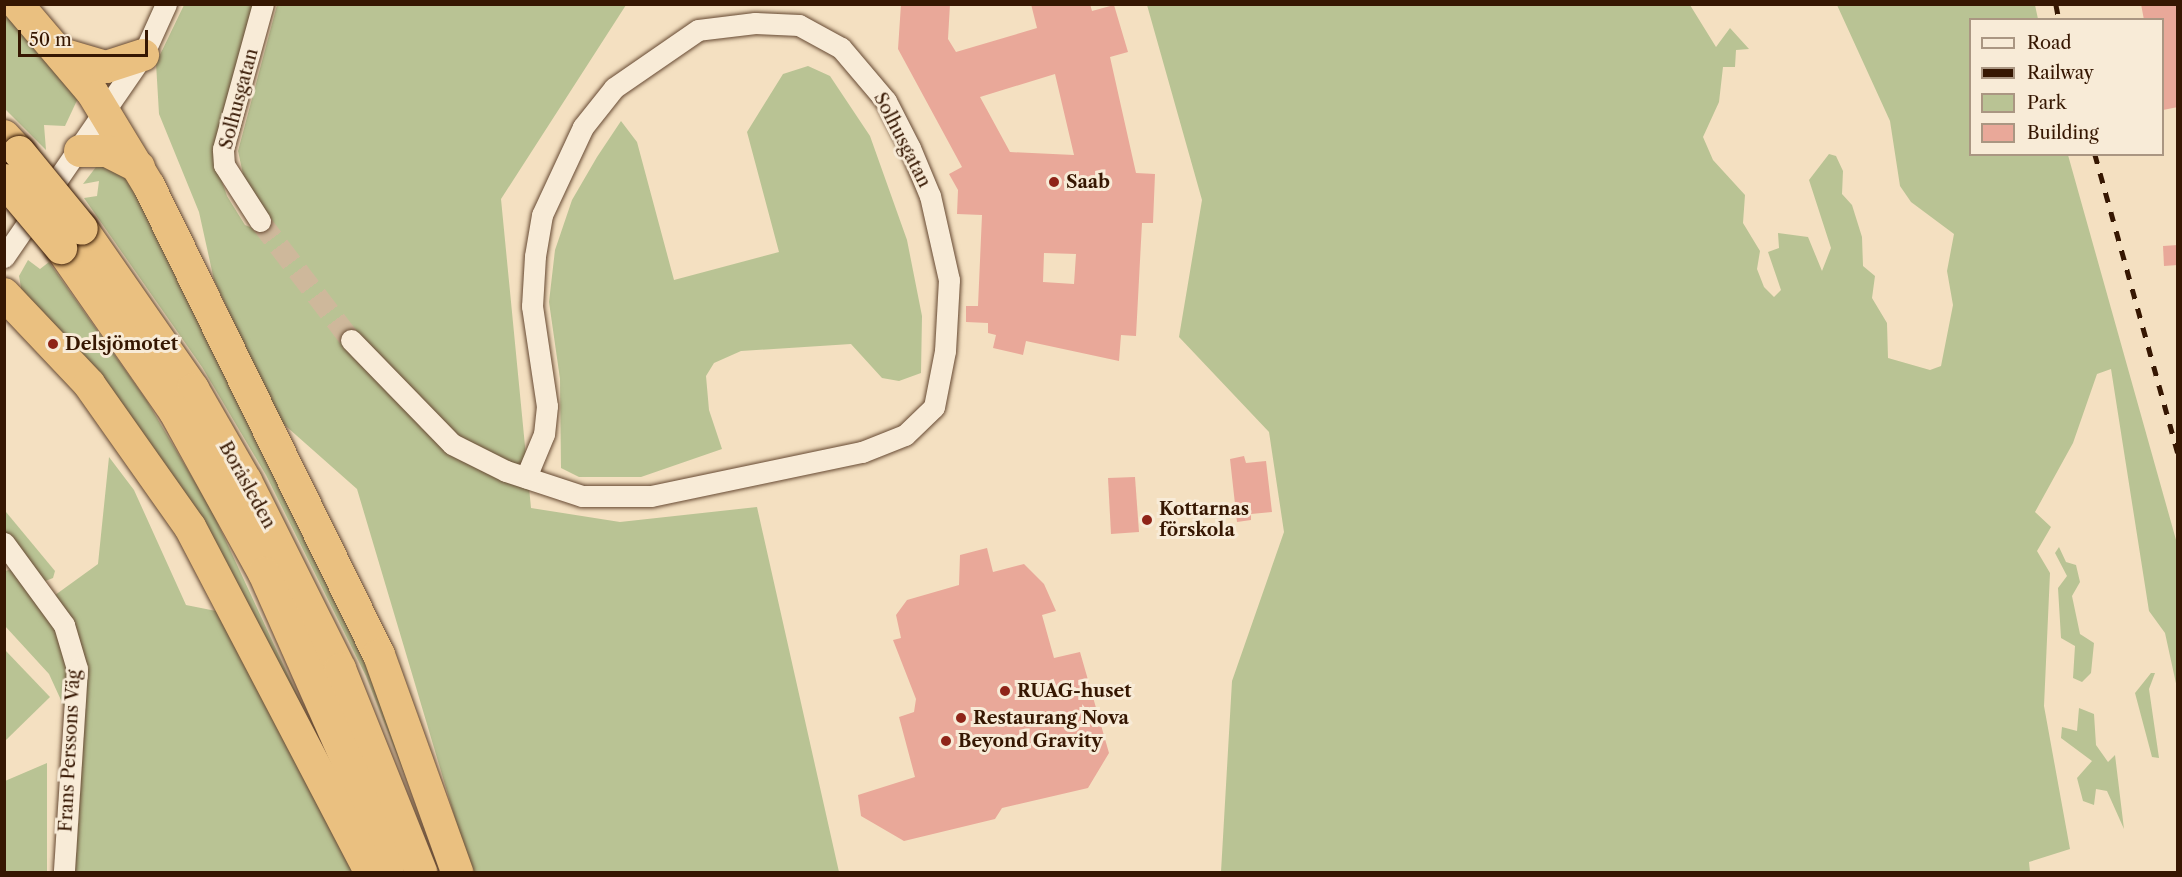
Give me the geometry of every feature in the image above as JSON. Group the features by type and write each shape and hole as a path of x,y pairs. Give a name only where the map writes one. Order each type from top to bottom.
{"highway":[{"path":"17,4 62,54 105,111 139,167 379,655 457,873"},
{"path":"62,54 106,67 143,55"},
{"name":"Boråsleden","path":"12,144 72,238 175,412 264,573 352,772 388,873"},
{"path":"80,151 107,150 139,167"},
{"name":"Boråsleden","path":"4,180 72,238 193,389 251,491 340,669 421,873"},
{"path":"4,294 89,384 190,528 253,639 370,873"}],"street":[{"path":"4,257 80,151 143,55 166,4"},
{"name":"Solhusgatan","path":"260,221 224,165 223,149 263,4"},
{"name":"Solhusgatan","path":"351,340 452,444 526,477 582,496 651,496 862,452 905,435 934,407 945,351 949,280 930,196 886,101 842,48 820,32 778,23 698,30 622,81 583,127 542,215 535,256 532,306 547,406 544,434 526,477"},
{"name":"Frans Perssons Väg","path":"4,543 64,625 77,669 64,873"}],"green space":[{"path":"184,5 257,5 216,164 227,196 245,225 255,229 238,151 277,5 626,5 501,199 531,508 620,522 757,507 839,872 471,872 357,489 279,420 214,280 199,212 159,114 156,63"},
{"path":"1147,5 1690,5 1716,47 1730,28 1749,49 1736,50 1735,67 1723,67 1719,102 1703,137 1713,160 1745,195 1743,223 1760,251 1757,269 1764,287 1774,297 1781,290 1768,252 1779,248 1778,233 1808,237 1822,271 1831,248 1809,180 1829,154 1836,156 1843,171 1842,194 1852,205 1862,237 1863,266 1875,276 1872,298 1887,323 1888,358 1930,370 1941,366 1953,305 1947,271 1954,234 1911,202 1900,186 1890,121 1837,5 2035,5 2038,18 1969,18 1969,156 2068,156 2178,547 2177,688 2165,633 2149,611 2111,369 2097,374 2073,443 2035,512 2051,527 2037,551 2050,573 2044,706 2070,849 2029,862 2030,872 1221,872 1232,681 1284,532 1269,432 1179,337 1202,200"},
{"path":"5,7 80,94 65,126 44,125 46,150 5,109"},
{"path":"808,66 830,76 870,136 907,240 922,316 921,373 899,381 882,378 851,344 741,351 714,363 706,376 709,410 722,449 641,477 579,477 561,468 560,379 549,302 555,250 572,200 597,157 621,121 637,142 674,280 779,252 747,132 783,74"},
{"path":"99,163 131,179 376,682 440,864 366,676 266,475 202,367 84,198 97,196 99,181 83,184"},
{"path":"28,260 40,269 49,262 147,401 212,511 321,746 22,293 19,276"},
{"path":"109,457 134,490 186,605 221,612 355,872 75,872 83,748 49,674 5,626 5,571 12,569 51,598 98,564"},
{"path":"6,512 55,571 53,578 43,582 5,531"},
{"path":"2059,547 2066,562 2076,565 2080,582 2072,596 2080,634 2094,643 2091,673 2082,682 2073,678 2075,646 2061,638 2058,588 2067,576 2055,553"},
{"path":"5,650 50,697 5,741"},
{"path":"2151,673 2155,673 2149,689 2159,758 2152,757 2135,693"},
{"path":"2079,708 2094,714 2096,745 2108,762 2115,755 2124,829 2107,791 2096,789 2094,805 2083,801 2077,778 2092,761 2061,738 2062,727 2077,731"},
{"path":"47,763 47,872 5,872 5,781"}],"building":[{"name":"Saab","path":"901,4 950,4 948,39 956,52 1037,28 1031,4 1090,4 1092,11 1114,5 1128,52 1110,57 1136,173 1155,174 1153,223 1142,223 1136,336 1121,335 1119,361 1026,341 1023,355 993,348 996,335 988,333 988,323 966,322 966,306 978,306 982,215 957,214 958,190 949,174 962,167 898,49","holes":["1055,74 1074,155 1010,152 980,97","1044,253 1076,254 1074,284 1043,282"]},
{"path":"2141,4 2178,4 2178,107 2164,110 2164,18 2144,18"},
{"path":"2178,245 2178,265 2164,266 2163,246"},
{"path":"1244,456 1246,463 1266,461 1272,512 1251,514 1251,520 1237,522 1230,459"},
{"path":"1135,477 1139,532 1111,534 1108,478"},
{"name":"RUAG-huset","path":"987,548 993,572 1024,564 1044,584 1056,611 1042,615 1054,658 1080,652 1109,753 1088,788 1002,808 995,819 904,841 861,816 858,795 915,777 899,717 914,712 916,699 893,640 901,638 896,615 907,600 959,585 960,555"}],"tunnel":[{"path":"260,221 351,340"}],"railway":[{"path":"2056,4 2059,18"},
{"path":"2096,156 2178,453"}],"place":[{"name":"Saab","path":"1054,182"},
{"name":"Delsjömotet","path":"53,344"},
{"name":"Kottarnas förskola","path":"1147,520"},
{"name":"RUAG-huset","path":"1005,691"},
{"name":"Restaurang Nova","path":"961,718"},
{"name":"Beyond Gravity","path":"946,741"}]}
